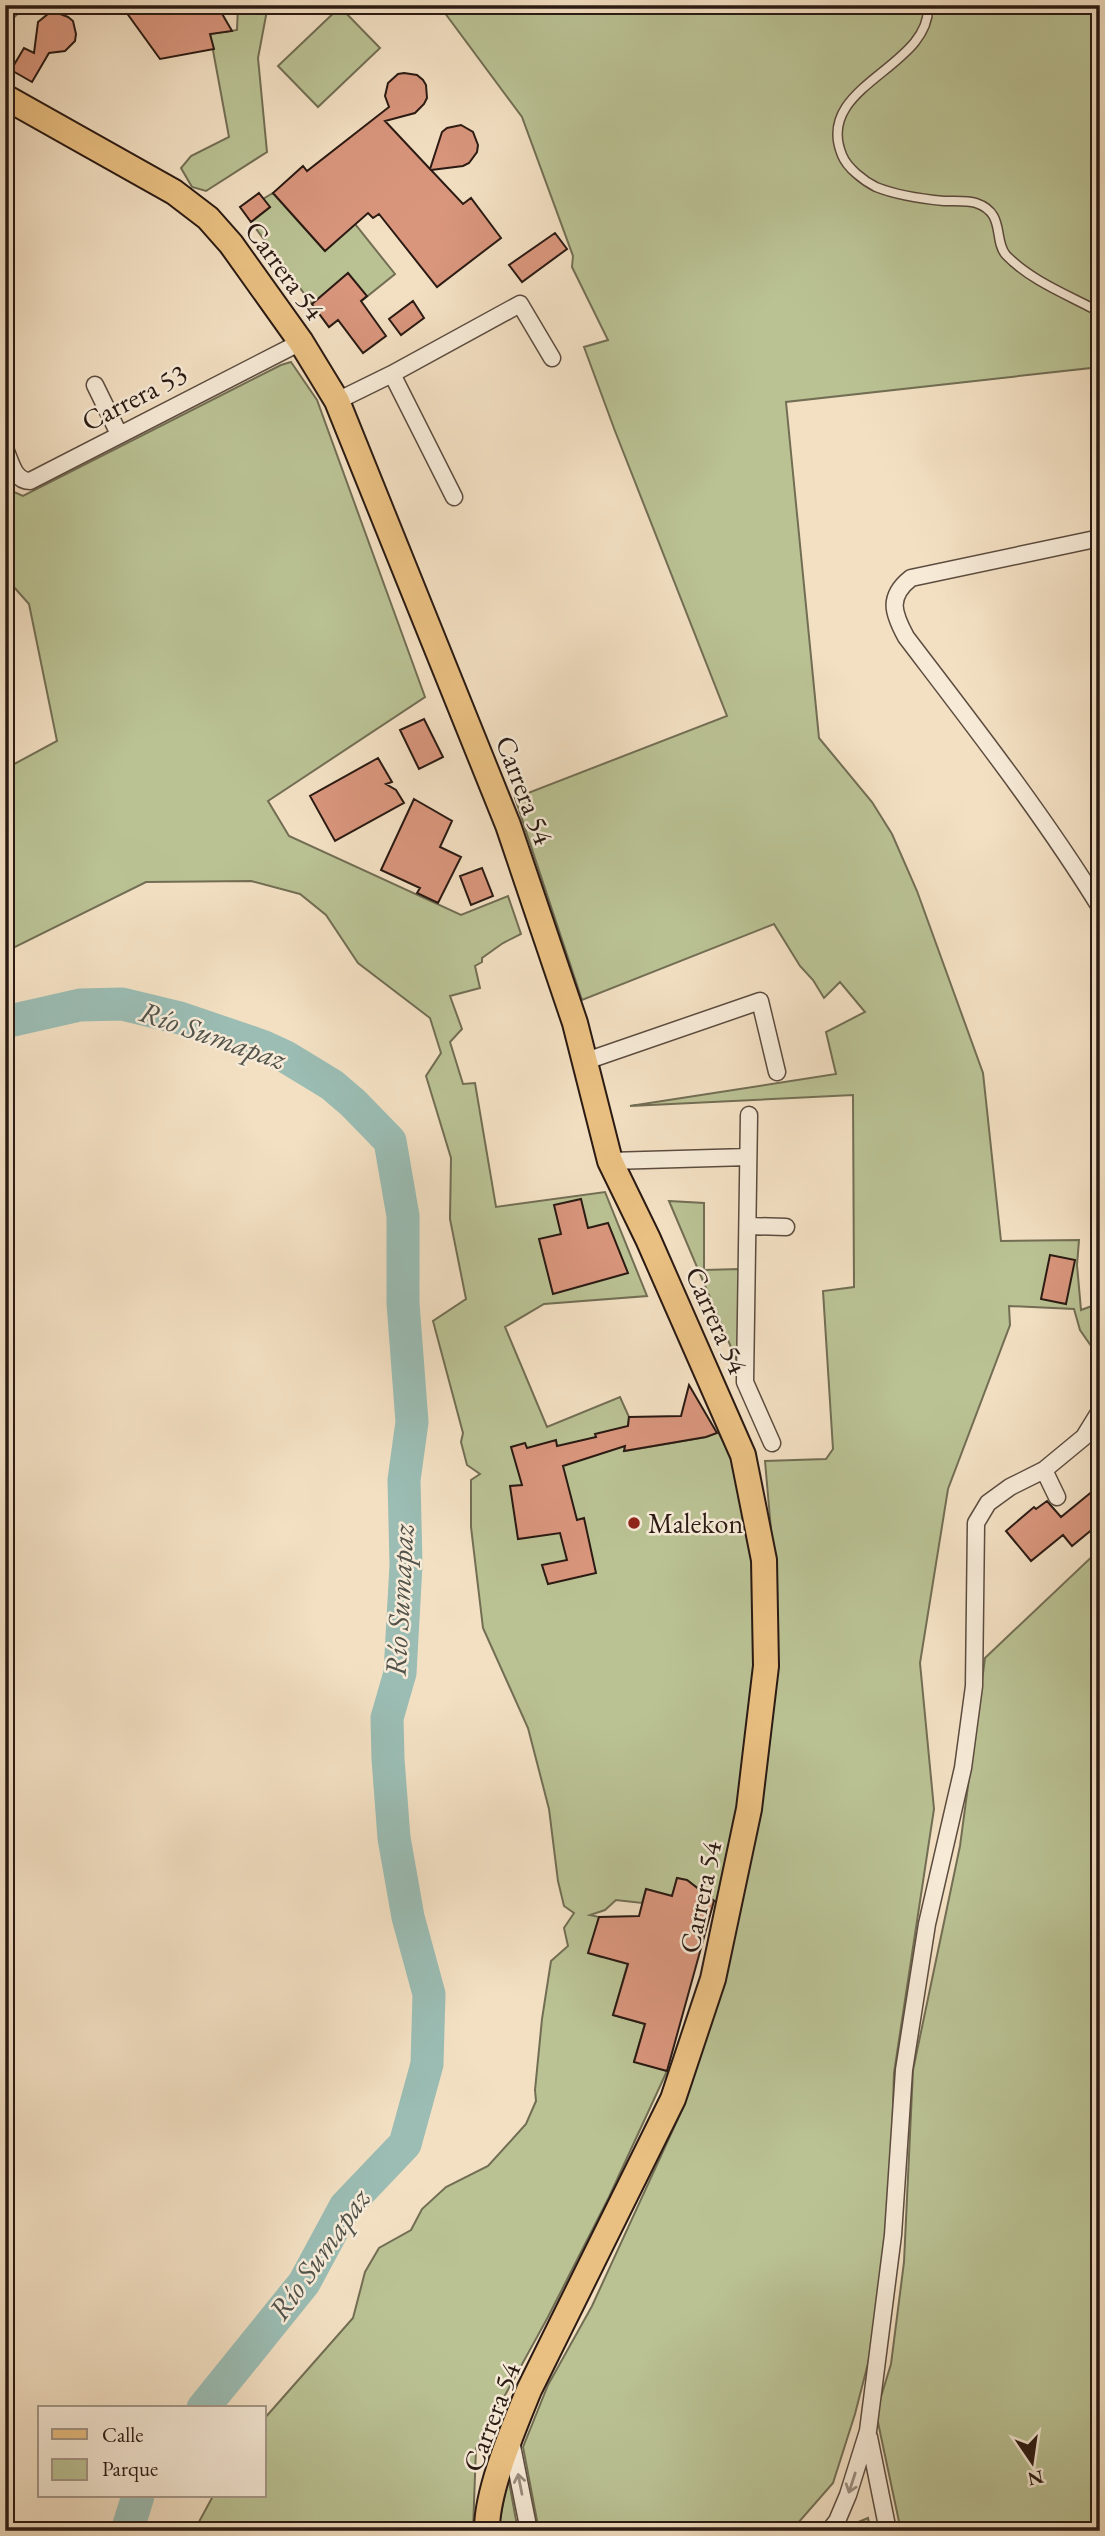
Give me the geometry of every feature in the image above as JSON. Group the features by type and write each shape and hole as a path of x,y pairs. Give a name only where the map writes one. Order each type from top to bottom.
{"main road":[{"name":"Carrera 54","path":"5,97 174,192 208,218 231,244 301,342 337,401 508,825 586,1061 610,1161 648,1239 743,1455 764,1560 766,1666 749,1809 713,1979 673,2099 530,2390 510,2438 487,2514 487,2531"}],"street":[{"path":"337,401 520,304 552,358"},
{"name":"Carrera 53","path":"5,449 18,477 23,481 30,481 301,342"},
{"path":"392,374 454,497"},
{"path":"95,385 119,434"},
{"path":"1100,538 911,579 898,589 894,603 897,620 906,637 992,751 1076,868 1100,907"},
{"path":"586,1061 760,1001 777,1072"},
{"path":"749,1115 745,1382 772,1443"},
{"path":"610,1161 748,1157"},
{"path":"748,1226 786,1227"},
{"path":"829,2531 837,2521 848,2495 868,2431 893,2235 904,2070 927,1924 963,1768 974,1686 976,1523 988,1503 1010,1487 1044,1471 1084,1437 1100,1411"},
{"path":"1044,1471 1057,1497"},
{"path":"868,2431 888,2531"},
{"path":"510,2438 529,2531"}],"lane":[{"path":"928,5 922,34 849,102 839,120 836,142 844,161 876,187 927,200 975,202 990,211 998,225 1004,253 1043,283 1091,308 1100,309"}],"green space":[{"path":"5,5 28,5 5,25"},
{"path":"238,5 268,5 258,58 267,152 206,191 192,187 181,168 191,156 229,137 210,34 237,30"},
{"path":"439,5 1100,5 1100,367 786,402 819,738 872,802 892,834 917,891 983,1073 1001,1241 1079,1240 1077,1265 1081,1310 1100,1303 1098,1356 1080,1330 1074,1309 1009,1306 1010,1325 948,1489 920,1663 934,1809 894,2073 889,2230 874,2340 855,2414 833,2483 791,2531 539,2531 523,2447 548,2385 592,2306 683,2108 721,1990 758,1825 774,1671 774,1564 765,1461 826,1459 833,1449 823,1291 854,1287 853,1095 630,1106 836,1074 826,1032 865,1012 840,982 824,998 774,924 582,1000 515,798 727,716 584,347 608,340 572,267 573,256 522,117"},
{"path":"340,7 380,48 318,107 278,66"},
{"path":"273,193 324,250 355,224 395,274 329,327 251,222 270,207 263,199"},
{"path":"291,362 317,400 425,697 268,801 289,836 461,915 508,896 521,934 503,943 475,966 480,988 450,996 462,1029 450,1042 463,1084 475,1083 496,1207 605,1192 647,1296 544,1304 505,1327 547,1427 620,1397 629,1417 625,1451 706,1437 718,1432 741,1473 758,1556 759,1627 743,1811 716,1902 688,1881 677,1878 672,1896 646,1889 642,1903 616,1900 605,1910 590,1915 599,1917 589,1953 601,1957 605,1945 631,1952 613,2015 645,2024 634,2061 667,2071 609,2197 548,2317 476,2448 473,2531 194,2531 212,2498 266,2498 266,2417 353,2318 365,2272 379,2248 411,2230 422,2209 446,2187 488,2166 526,2124 536,2101 542,2019 551,1961 568,1946 564,1928 574,1913 564,1906 558,1881 549,1809 528,1728 483,1628 471,1527 471,1480 480,1474 467,1465 461,1442 463,1433 433,1321 466,1299 450,1219 451,1158 426,1076 441,1053 430,1018 358,963 326,915 300,894 251,881 146,882 5,952 5,769 57,741 29,604 5,577 5,488 23,496"},
{"path":"669,1201 704,1203 704,1270 739,1269 739,1366"},
{"path":"1100,1549 1100,2531 901,2531 876,2413 891,2364 904,2262 913,2070 960,1846 985,1658"},
{"path":"508,2476 518,2531 498,2531"},
{"path":"868,2518 871,2531 837,2531"}],"building":[{"path":"121,5 217,5 232,31 210,34 214,49 160,59"},
{"path":"55,12 73,21 75,41 65,51 49,53 32,82 11,70 24,48 34,53 38,22"},
{"path":"398,74 417,75 423,80 427,98 415,113 385,121 430,169 442,132 461,125 473,132 478,145 477,152 469,163 431,170 463,204 471,198 501,238 437,287 379,214 373,218 368,213 325,251 273,193 303,166 307,171 389,107 385,96 388,83"},
{"path":"259,193 270,207 251,222 240,207"},
{"path":"555,233 567,249 522,282 509,265"},
{"path":"348,273 367,296 361,301 386,336 363,353 338,320 329,327 312,304"},
{"path":"413,301 424,318 401,335 389,319"},
{"path":"424,719 443,757 419,769 400,730"},
{"path":"378,758 392,782 386,784 396,790 404,803 335,841 310,796"},
{"path":"414,799 452,821 440,847 461,857 438,903 417,893 420,888 381,870"},
{"path":"482,868 493,896 471,905 460,876"},
{"path":"581,1199 588,1228 608,1223 628,1273 553,1294 539,1239 561,1234 554,1205"},
{"path":"1050,1255 1075,1260 1066,1304 1041,1299"},
{"path":"689,1385 717,1433 624,1451 625,1446 563,1466 577,1520 584,1518 596,1573 548,1584 542,1565 567,1560 560,1533 518,1539 510,1486 522,1485 511,1447 525,1443 527,1448 556,1440 557,1446 596,1437 595,1434 628,1426 629,1417 681,1416"},
{"path":"1100,1485 1100,1523 1072,1546 1063,1535 1031,1561 1006,1531 1034,1507 1036,1509 1047,1501 1061,1517"},
{"path":"677,1878 687,1880 714,1901 667,2071 634,2062 645,2024 613,2015 628,1964 588,1953 599,1917 639,1916 646,1889 672,1896"}],"waterway":[{"name":"Río Sumapaz","path":"5,1022 80,1005 122,1004 180,1018 286,1057 332,1085 390,1141 403,1216 403,1303 412,1422 404,1480 406,1565 400,1673 387,1718 388,1759 394,1838 408,1917 429,1994 427,2064 405,2144 345,2207 304,2283 205,2406"},
{"name":"Río Sumapaz","path":"127,2531 137,2498"}],"place":[{"name":"Malekon","path":"634,1523"}]}
